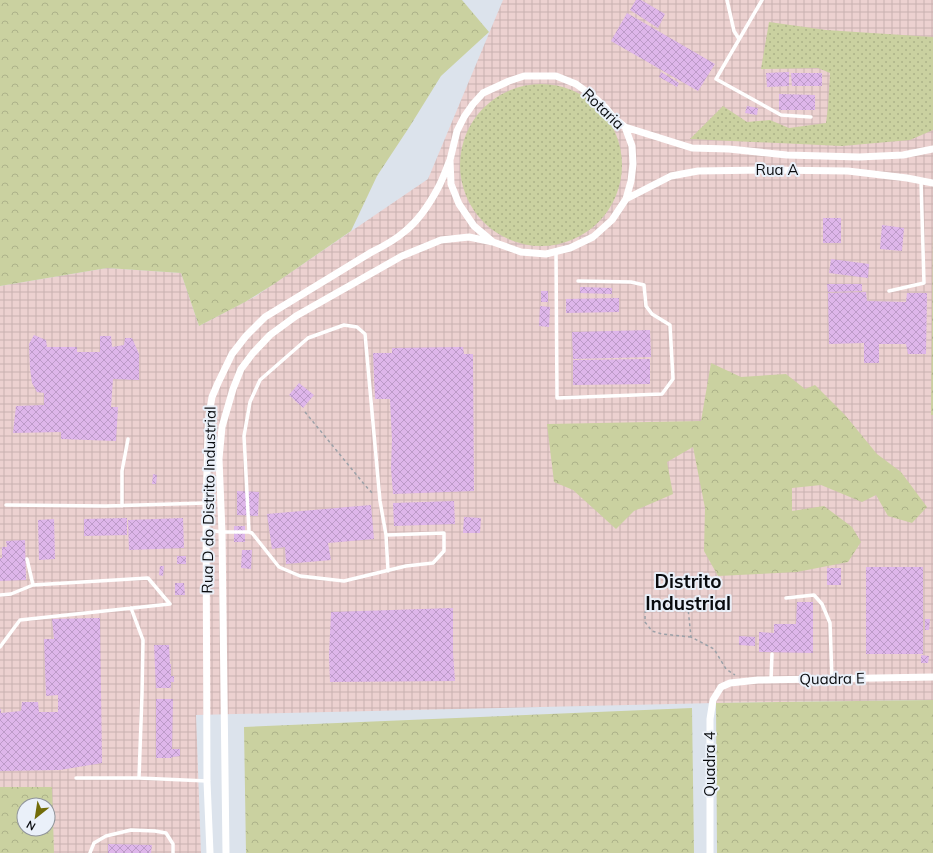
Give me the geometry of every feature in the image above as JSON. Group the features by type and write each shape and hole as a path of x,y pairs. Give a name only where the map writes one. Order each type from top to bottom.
{"street":[{"name":"Rotaria","path":"524,76 556,76 576,84 594,97 625,127 632,146 633,164 631,182 626,199 612,220 593,237 570,248 546,254 520,252 493,242 474,226 459,204 451,184 450,160 457,131 472,104 484,93 509,81 524,76"},
{"name":"Rua A","path":"625,127 692,148 729,149 786,155 859,157 904,155 933,149"},
{"name":"Rua D do Distrito Industrial","path":"210,853 207,781 206,503 208,432 212,397 232,354 246,336 266,317 405,232 432,198 450,160"},
{"name":"Rua A","path":"626,199 671,176 698,171 848,171 907,178 933,183"},
{"name":"Rua D do Distrito Industrial","path":"226,853 222,532 219,459 222,427 233,389 241,369 253,353 270,335 296,316 402,256 441,240 469,237 493,242"},
{"name":"Quadra E","path":"730,683 771,680 933,677"},
{"name":"Quadra 4","path":"710,853 710,719 713,700 721,687 730,683"}],"lane":[{"path":"727,0 734,31 739,39"},
{"path":"762,0 716,79 780,116 811,116"},
{"path":"889,291 924,283 921,181"},
{"path":"556,251 557,398 662,394 673,379 670,326 652,314 646,306 644,285 631,282 578,281"},
{"path":"249,532 244,436 250,402 260,380 308,338 344,326 357,327 365,334 380,501 386,535 388,571"},
{"path":"122,506 122,471 128,439"},
{"path":"6,505 122,506 206,503"},
{"path":"207,530 252,533 280,567 300,576 344,581 406,566 433,563 444,551 444,533 386,535"},
{"path":"27,558 33,585"},
{"path":"0,595 11,594 33,585 148,578 170,604 20,620 0,647"},
{"path":"786,598 814,595 822,604 830,623 832,679"},
{"path":"131,608 143,640 139,778"},
{"path":"771,680 772,654"},
{"path":"76,778 139,778 207,781"},
{"path":"90,853 94,843 106,836 131,830 166,833 173,844 172,853"}],"path":[{"path":"305,412 364,484 380,501"},
{"path":"691,637 688,608 675,601 656,603 654,609 645,612 645,622 652,630 662,634 691,637 714,649 726,669 744,682"}],"shaded area":[{"path":"503,0 933,0 933,700 716,703 196,715 201,853 52,853 52,837 56,837 56,797 52,797 52,789 0,789 0,286 107,268 181,273 199,326 256,296 428,179"}],"green space":[{"path":"0,0 462,0 489,32 441,76 377,176 351,231 274,284 245,302 199,326 181,273 107,268 0,286"},
{"path":"769,22 826,30 933,37 933,130 910,140 842,146 690,139 723,106 747,122 770,120 789,128 826,123 830,73 818,68 761,69"},
{"path":"533,84 549,84 565,87 579,93 592,102 604,114 613,127 619,141 622,165 621,181 613,203 604,216 592,228 579,237 565,243 549,246 533,246 517,243 503,237 490,228 478,216 469,203 463,189 460,173 460,157 463,141 469,127 478,114 490,102 503,93 517,87"},
{"path":"933,225 933,415 931,415"},
{"path":"711,363 741,377 786,374 805,389 815,385 845,415 877,454 901,472 927,507 912,523 888,516 876,495 862,502 821,485 792,488 792,511 824,506 852,527 861,542 848,562 797,572 718,576 704,551 705,508 693,447 667,462 673,494 634,511 616,529 573,490 554,482 547,424 701,421"},
{"path":"933,700 933,853 717,853 716,703"},
{"path":"692,708 694,853 246,853 244,727"},
{"path":"0,787 52,787 52,797 16,797 16,837 54,837 54,853 0,853"}],"building":[{"path":"636,0 641,0 665,14 658,28 630,10"},
{"path":"627,13 715,64 698,91 611,41"},
{"path":"661,72 679,83 677,87 659,77"},
{"path":"789,72 789,86 767,87 766,73"},
{"path":"791,73 822,73 822,86 792,86"},
{"path":"779,94 815,95 815,110 779,110"},
{"path":"747,106 758,108 757,115 745,113"},
{"path":"823,218 841,218 841,243 823,243"},
{"path":"882,225 904,228 902,251 880,249"},
{"path":"831,259 869,264 868,278 829,273"},
{"path":"827,284 862,284 862,291 828,292"},
{"path":"580,287 612,288 612,294 580,293"},
{"path":"541,291 548,291 548,302 541,302"},
{"path":"866,292 867,301 906,302 907,293 927,293 926,354 908,354 906,344 879,344 879,363 864,363 864,343 829,344 828,293"},
{"path":"619,298 619,312 566,313 566,299"},
{"path":"540,306 550,307 549,327 539,326"},
{"path":"650,330 651,357 573,359 572,332"},
{"path":"34,335 46,340 47,347 77,347 77,352 100,352 100,336 111,336 112,347 124,345 125,338 132,338 139,354 139,380 113,379 111,407 118,407 116,441 61,439 61,432 13,433 16,406 44,405 44,393 37,392 32,383 29,344"},
{"path":"463,347 464,354 473,354 474,491 393,494 390,399 375,399 373,353 392,353 392,348"},
{"path":"650,359 650,384 573,385 573,360"},
{"path":"299,383 314,395 303,408 289,395"},
{"path":"153,474 157,475 156,484 152,484"},
{"path":"237,491 259,492 258,516 237,515"},
{"path":"454,501 455,524 394,526 393,503"},
{"path":"371,505 374,539 328,543 331,560 286,564 285,547 272,549 267,514"},
{"path":"464,517 481,518 480,533 463,533"},
{"path":"127,518 127,535 84,536 84,519"},
{"path":"183,518 184,548 129,550 128,520"},
{"path":"54,519 55,559 39,560 38,520"},
{"path":"234,526 245,526 245,542 234,542"},
{"path":"25,540 26,580 0,581 0,558 2,558 2,547 7,547 6,541"},
{"path":"242,550 252,550 251,569 241,568"},
{"path":"177,556 186,556 186,564 177,564"},
{"path":"160,566 164,566 163,576 159,575"},
{"path":"866,567 923,567 923,654 866,654"},
{"path":"827,568 841,568 841,585 827,585"},
{"path":"175,583 184,583 185,595 175,595"},
{"path":"797,602 813,602 813,653 759,652 759,632 774,633 774,624 796,624"},
{"path":"453,608 453,653 455,681 330,682 329,655 331,612"},
{"path":"100,618 102,763 60,770 0,771 0,709 1,713 21,711 22,702 38,702 39,712 58,712 58,695 46,696 44,639 54,639 52,619"},
{"path":"925,619 930,619 929,630 925,630"},
{"path":"739,636 755,637 755,646 739,645"},
{"path":"154,645 169,645 171,676 174,676 174,682 171,682 171,688 156,688"},
{"path":"921,655 929,656 928,663 921,663"},
{"path":"156,699 173,699 172,749 180,749 180,756 172,758 156,758"},
{"path":"108,844 152,845 151,853 108,853"}],"district":[{"name":"Distrito Industrial","path":"688,592"}]}
